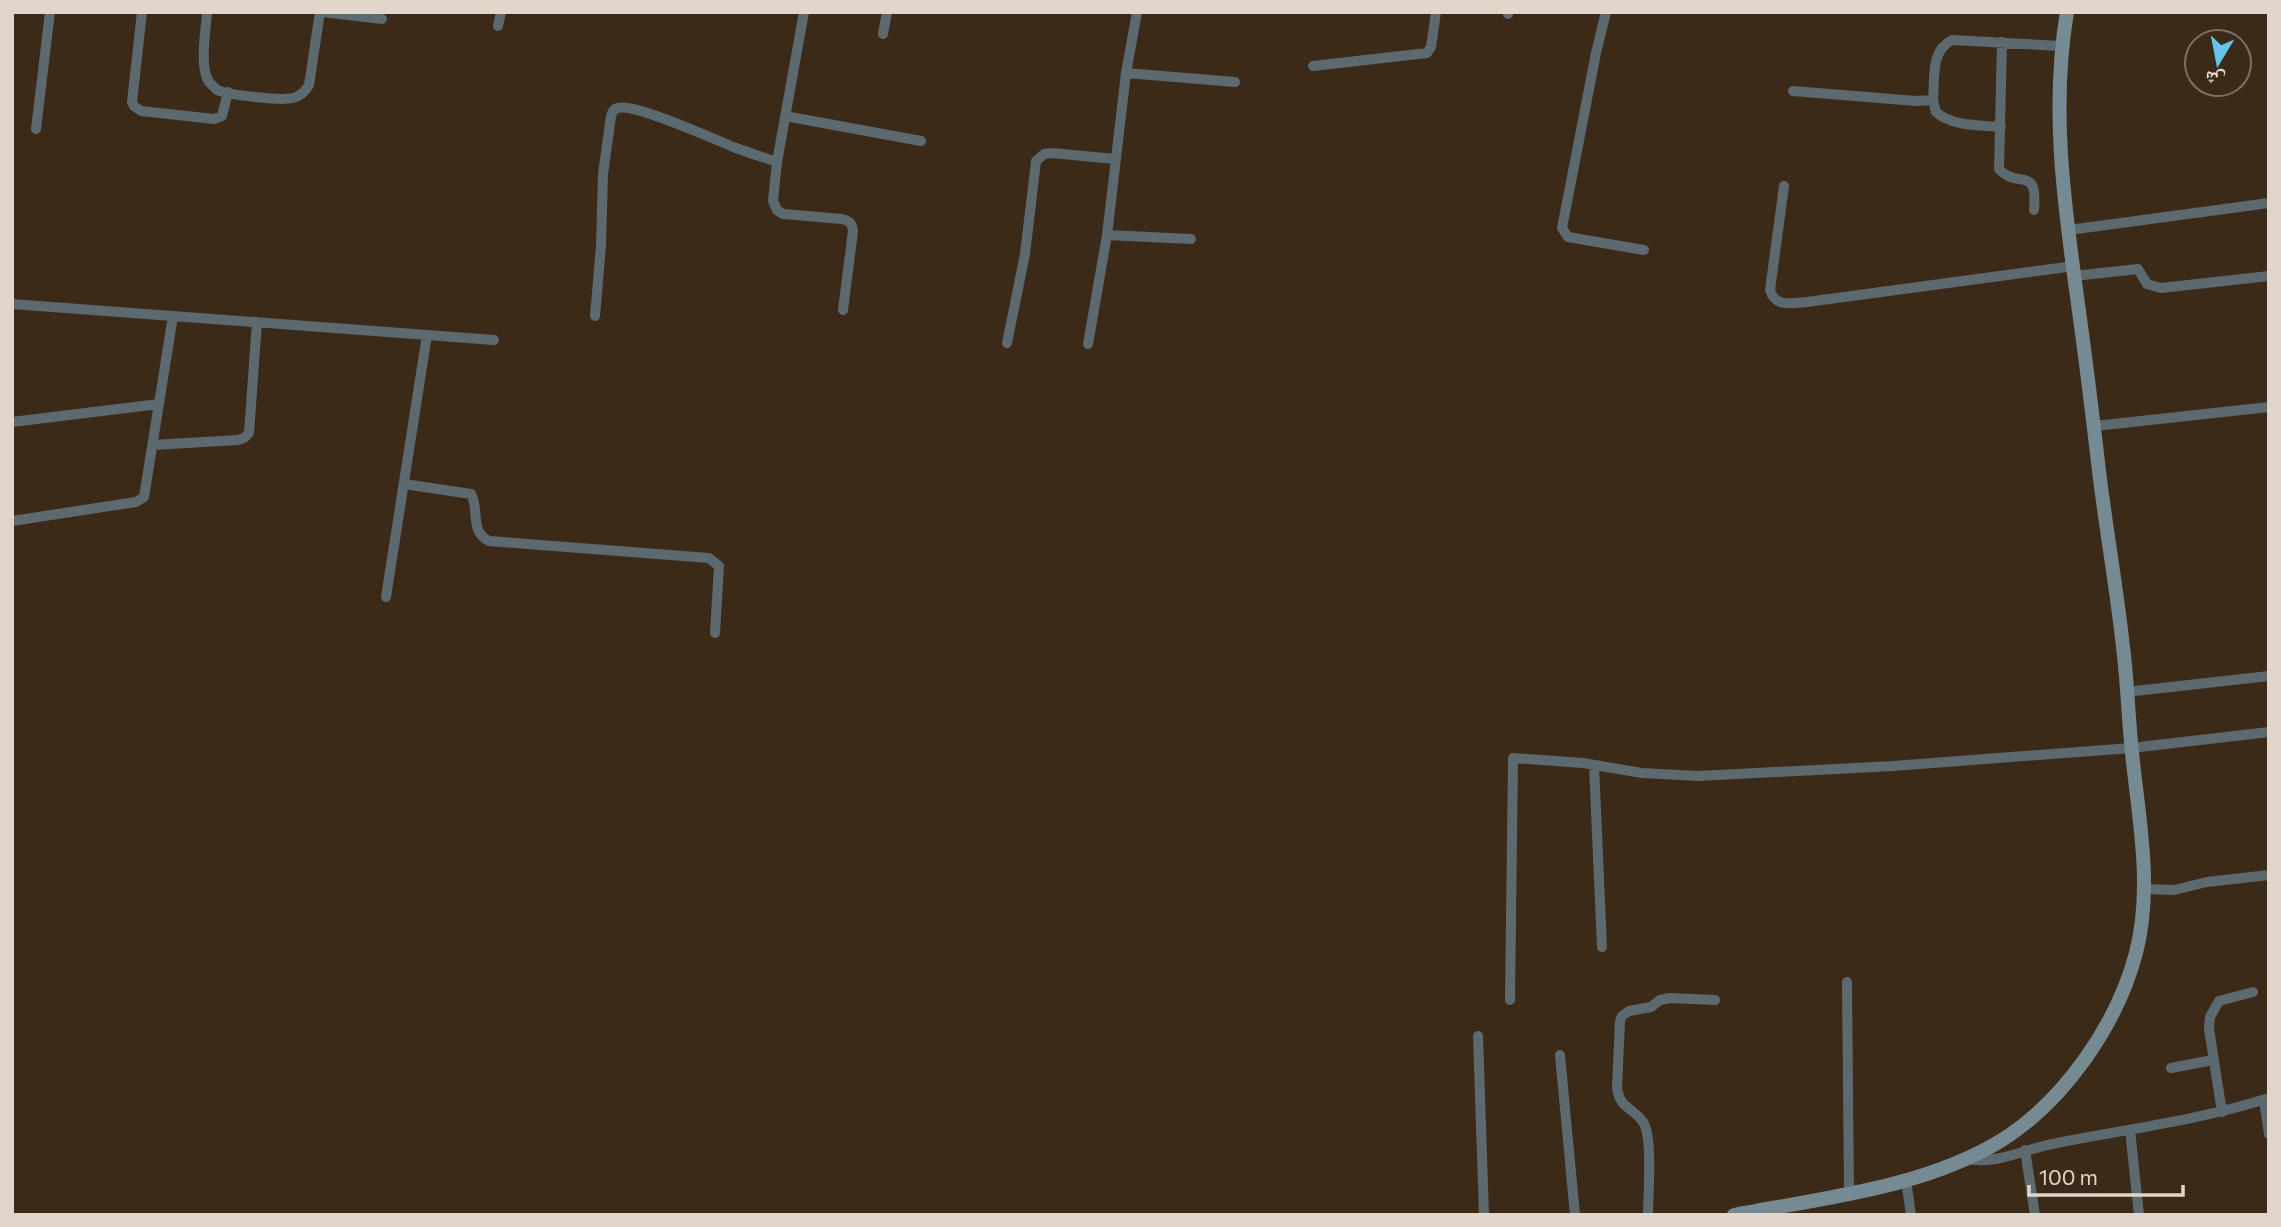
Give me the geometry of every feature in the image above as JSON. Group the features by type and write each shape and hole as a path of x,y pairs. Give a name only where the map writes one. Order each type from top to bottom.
{"main road":[{"path":"1734,1215 1906,1180 1967,1159 2004,1139 2057,1095 2091,1050 2117,1005 2137,951 2144,888 2141,816 2131,748 2123,647 2069,230 2058,109 2067,12"}],"street":[{"path":"36,129 50,12"},
{"path":"142,12 132,102 137,109 214,119 222,116 228,92"},
{"path":"207,12 204,62 210,83 217,90 281,100 295,98 304,93 309,85 321,12 383,19"},
{"path":"499,26 501,12"},
{"path":"804,12 777,162 773,201 777,211 783,214 842,219 852,225 843,310"},
{"path":"883,34 887,12"},
{"path":"1088,344 1107,235 1126,73 1137,12"},
{"path":"1313,66 1427,53 1431,47 1436,12"},
{"path":"1606,12 1562,229 1568,237 1644,250"},
{"path":"2001,127 1949,120 1936,112 1933,100 1937,53 1944,44 1952,40 2062,46"},
{"path":"2002,42 1999,169 2034,186 2034,210"},
{"path":"1126,73 1235,82"},
{"path":"1793,91 1933,100"},
{"path":"595,316 603,174 613,110 625,108 653,116 777,162"},
{"path":"785,116 921,141"},
{"path":"1007,343 1025,254 1036,161 1040,156 1052,153 1115,159"},
{"path":"1784,186 1770,290 1772,298 1787,304 2074,271 2138,269 2147,284 2161,288 2269,276"},
{"path":"2069,230 2269,203"},
{"path":"1107,235 1191,239"},
{"path":"12,304 494,340"},
{"path":"12,522 141,500 145,493 173,316"},
{"path":"153,445 238,440 249,433 257,322"},
{"path":"386,597 427,335"},
{"path":"12,422 159,404"},
{"path":"2095,426 2269,407"},
{"path":"404,484 471,494 475,501 478,531 482,538 489,541 709,558 719,566 715,634"},
{"path":"2126,692 2269,676"},
{"path":"1510,1000 1513,758 1594,765 1642,773 1698,776 1893,766 2131,748 2269,732"},
{"path":"1594,765 1602,947"},
{"path":"2144,888 2174,890 2207,882 2269,875"},
{"path":"1847,982 1849,1193"},
{"path":"2222,1112 2209,1029 2210,1017 2219,1001 2253,992"},
{"path":"1648,1215 1648,1141 1644,1122 1624,1106 1618,1096 1620,1021 1629,1011 1651,1007 1660,1000 1715,1000"},
{"path":"1478,1036 1484,1215"},
{"path":"1560,1055 1575,1215"},
{"path":"2171,1068 2213,1060"},
{"path":"1967,1159 1983,1161 2025,1150 2222,1112 2266,1099 2269,1134"},
{"path":"2130,1130 2139,1215"},
{"path":"2025,1150 2035,1215"},
{"path":"1906,1180 1911,1215"}]}
